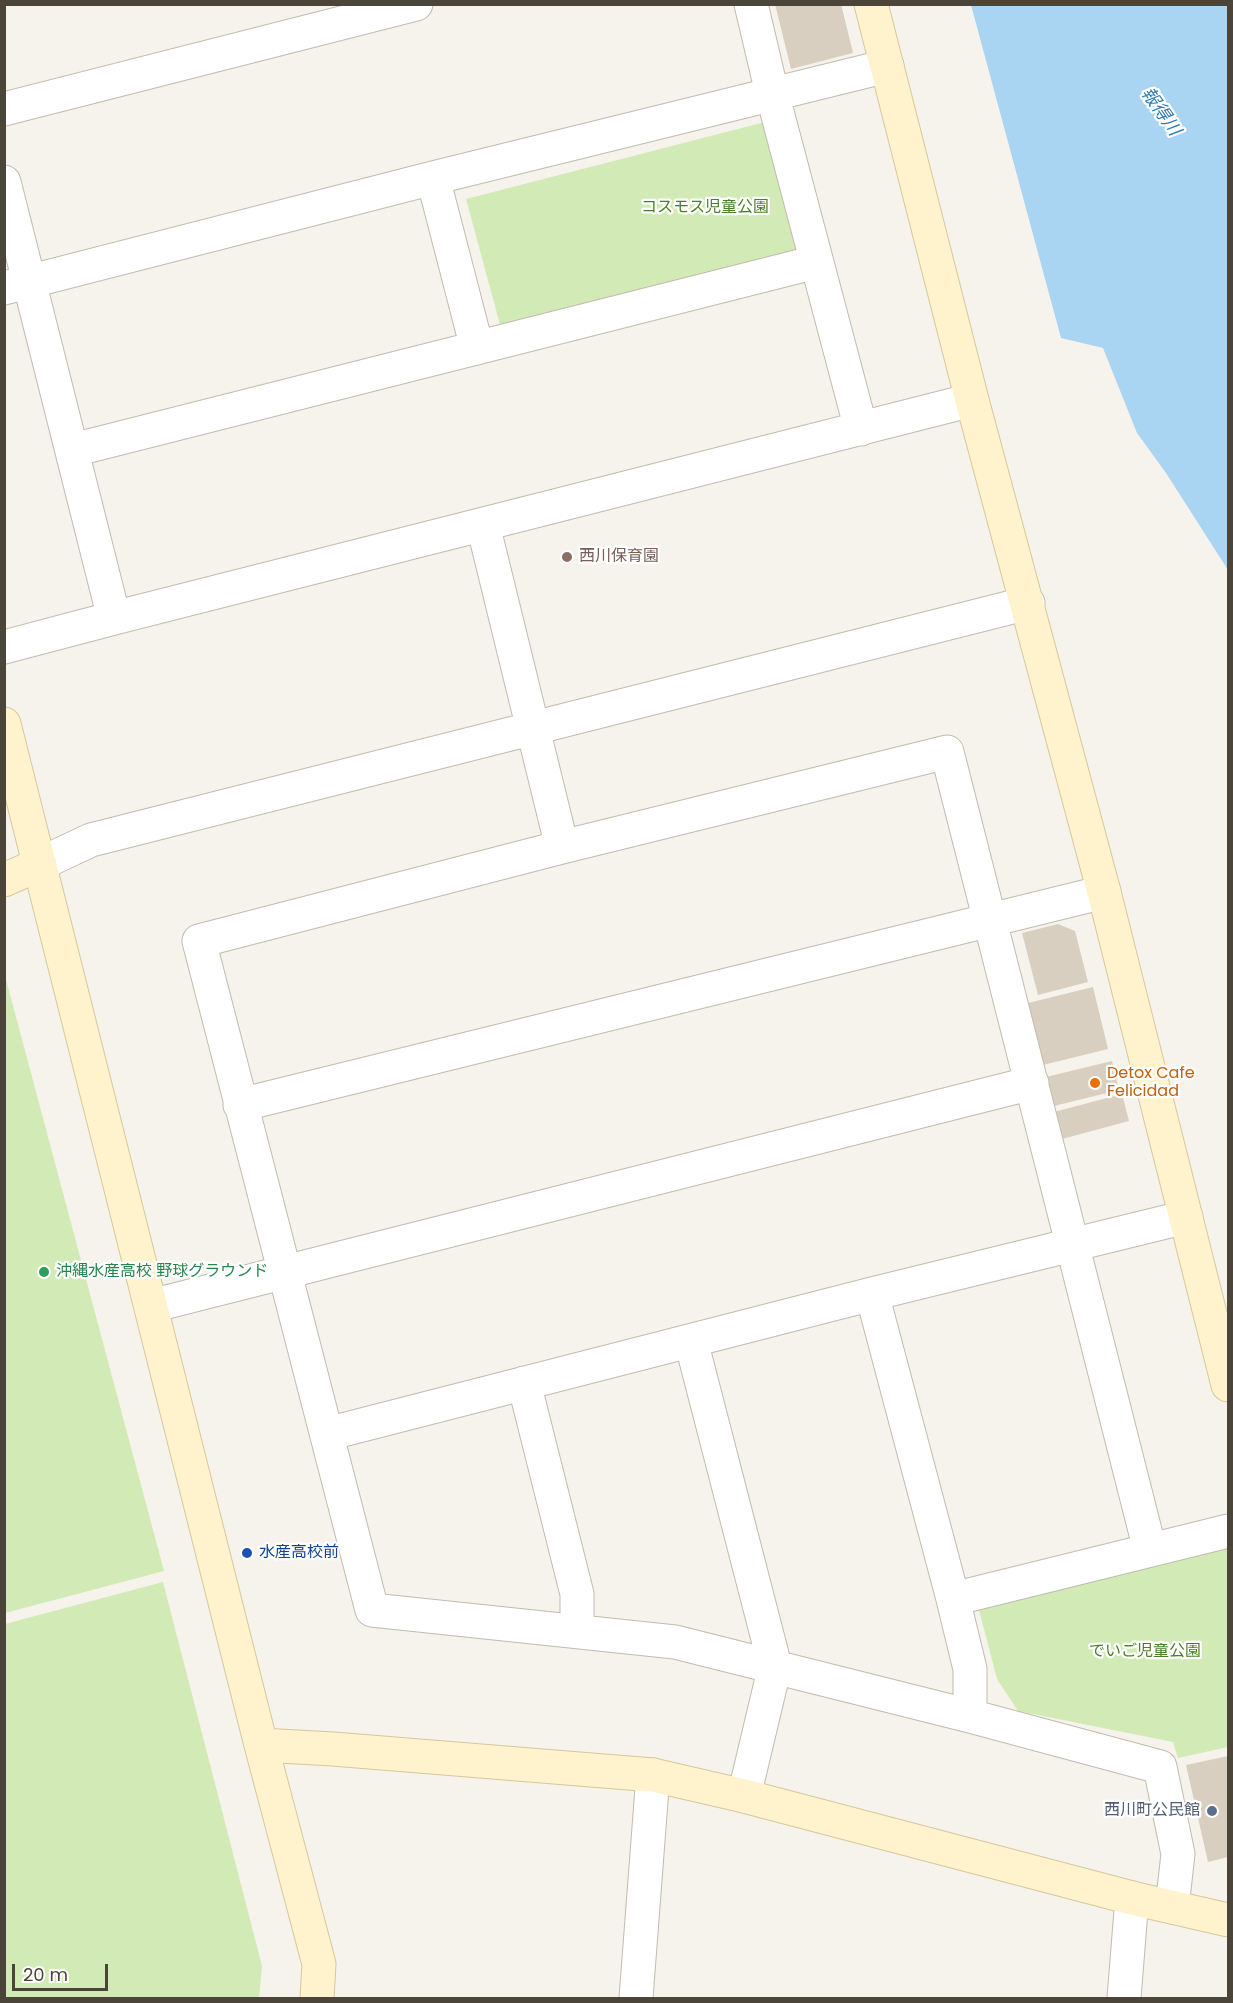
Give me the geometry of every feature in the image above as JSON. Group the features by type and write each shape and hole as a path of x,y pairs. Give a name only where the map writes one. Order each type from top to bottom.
{"street":[{"path":"4,109 416,4"},
{"path":"751,4 772,93 861,429"},
{"path":"871,4 972,400 1104,892 1228,1385"},
{"path":"16,285 433,178 887,66"},
{"path":"433,178 477,348"},
{"path":"4,182 16,285 73,450 114,618"},
{"path":"73,450 816,262"},
{"path":"4,647 972,400"},
{"path":"483,525 562,848"},
{"path":"4,880 92,840 1028,603"},
{"path":"4,724 261,1745 319,1964 317,1998"},
{"path":"1150,1550 947,752 199,941 372,1610 675,1641 1160,1767 1178,1854 1172,1907"},
{"path":"4,865 40,864"},
{"path":"240,1105 1104,892"},
{"path":"151,1306 1032,1083"},
{"path":"327,1434 872,1294 1186,1217"},
{"path":"872,1294 953,1599 969,1669 970,1716"},
{"path":"691,1341 775,1666 744,1796"},
{"path":"524,1383 577,1594 577,1630"},
{"path":"953,1599 1228,1531"},
{"path":"261,1745 653,1775 744,1796 1132,1898 1228,1920"},
{"path":"636,1998 653,1775"},
{"path":"1124,1998 1132,1898"}],"green space":[{"name":"コスモス児童公園","path":"765,122 801,254 502,332 466,199"},
{"name":"沖縄水産高校 野球グラウンド","path":"4,972 164,1571 5,1613 4,1613"},
{"name":"でいご児童公園","path":"1228,1548 1228,1747 1178,1758 1173,1742 1018,1711 997,1679 978,1606"},
{"path":"163,1582 262,1966 259,1998 5,1998 5,1624"}],"water":[{"name":"報得川","path":"971,5 1228,5 1228,570 1166,473 1137,433 1103,348 1061,338"}],"building":[{"path":"775,4 841,4 853,53 791,69"},
{"path":"1058,924 1075,931 1088,982 1038,995 1022,933"},
{"path":"1093,987 1108,1049 1043,1065 1028,1003"},
{"path":"1112,1061 1119,1090 1054,1106 1046,1077"},
{"path":"1122,1094 1129,1121 1062,1139 1054,1112"},
{"name":"西川町公民館","path":"1228,1756 1228,1857 1208,1862 1186,1765"}],"place":[{"name":"西川保育園","path":"567,557"},
{"name":"Detox Cafe Felicidad","path":"1095,1083"},
{"name":"沖縄水産高校 野球グラウンド","path":"44,1272"},
{"name":"水産高校前","path":"247,1553"},
{"name":"西川町公民館","path":"1212,1811"}]}
